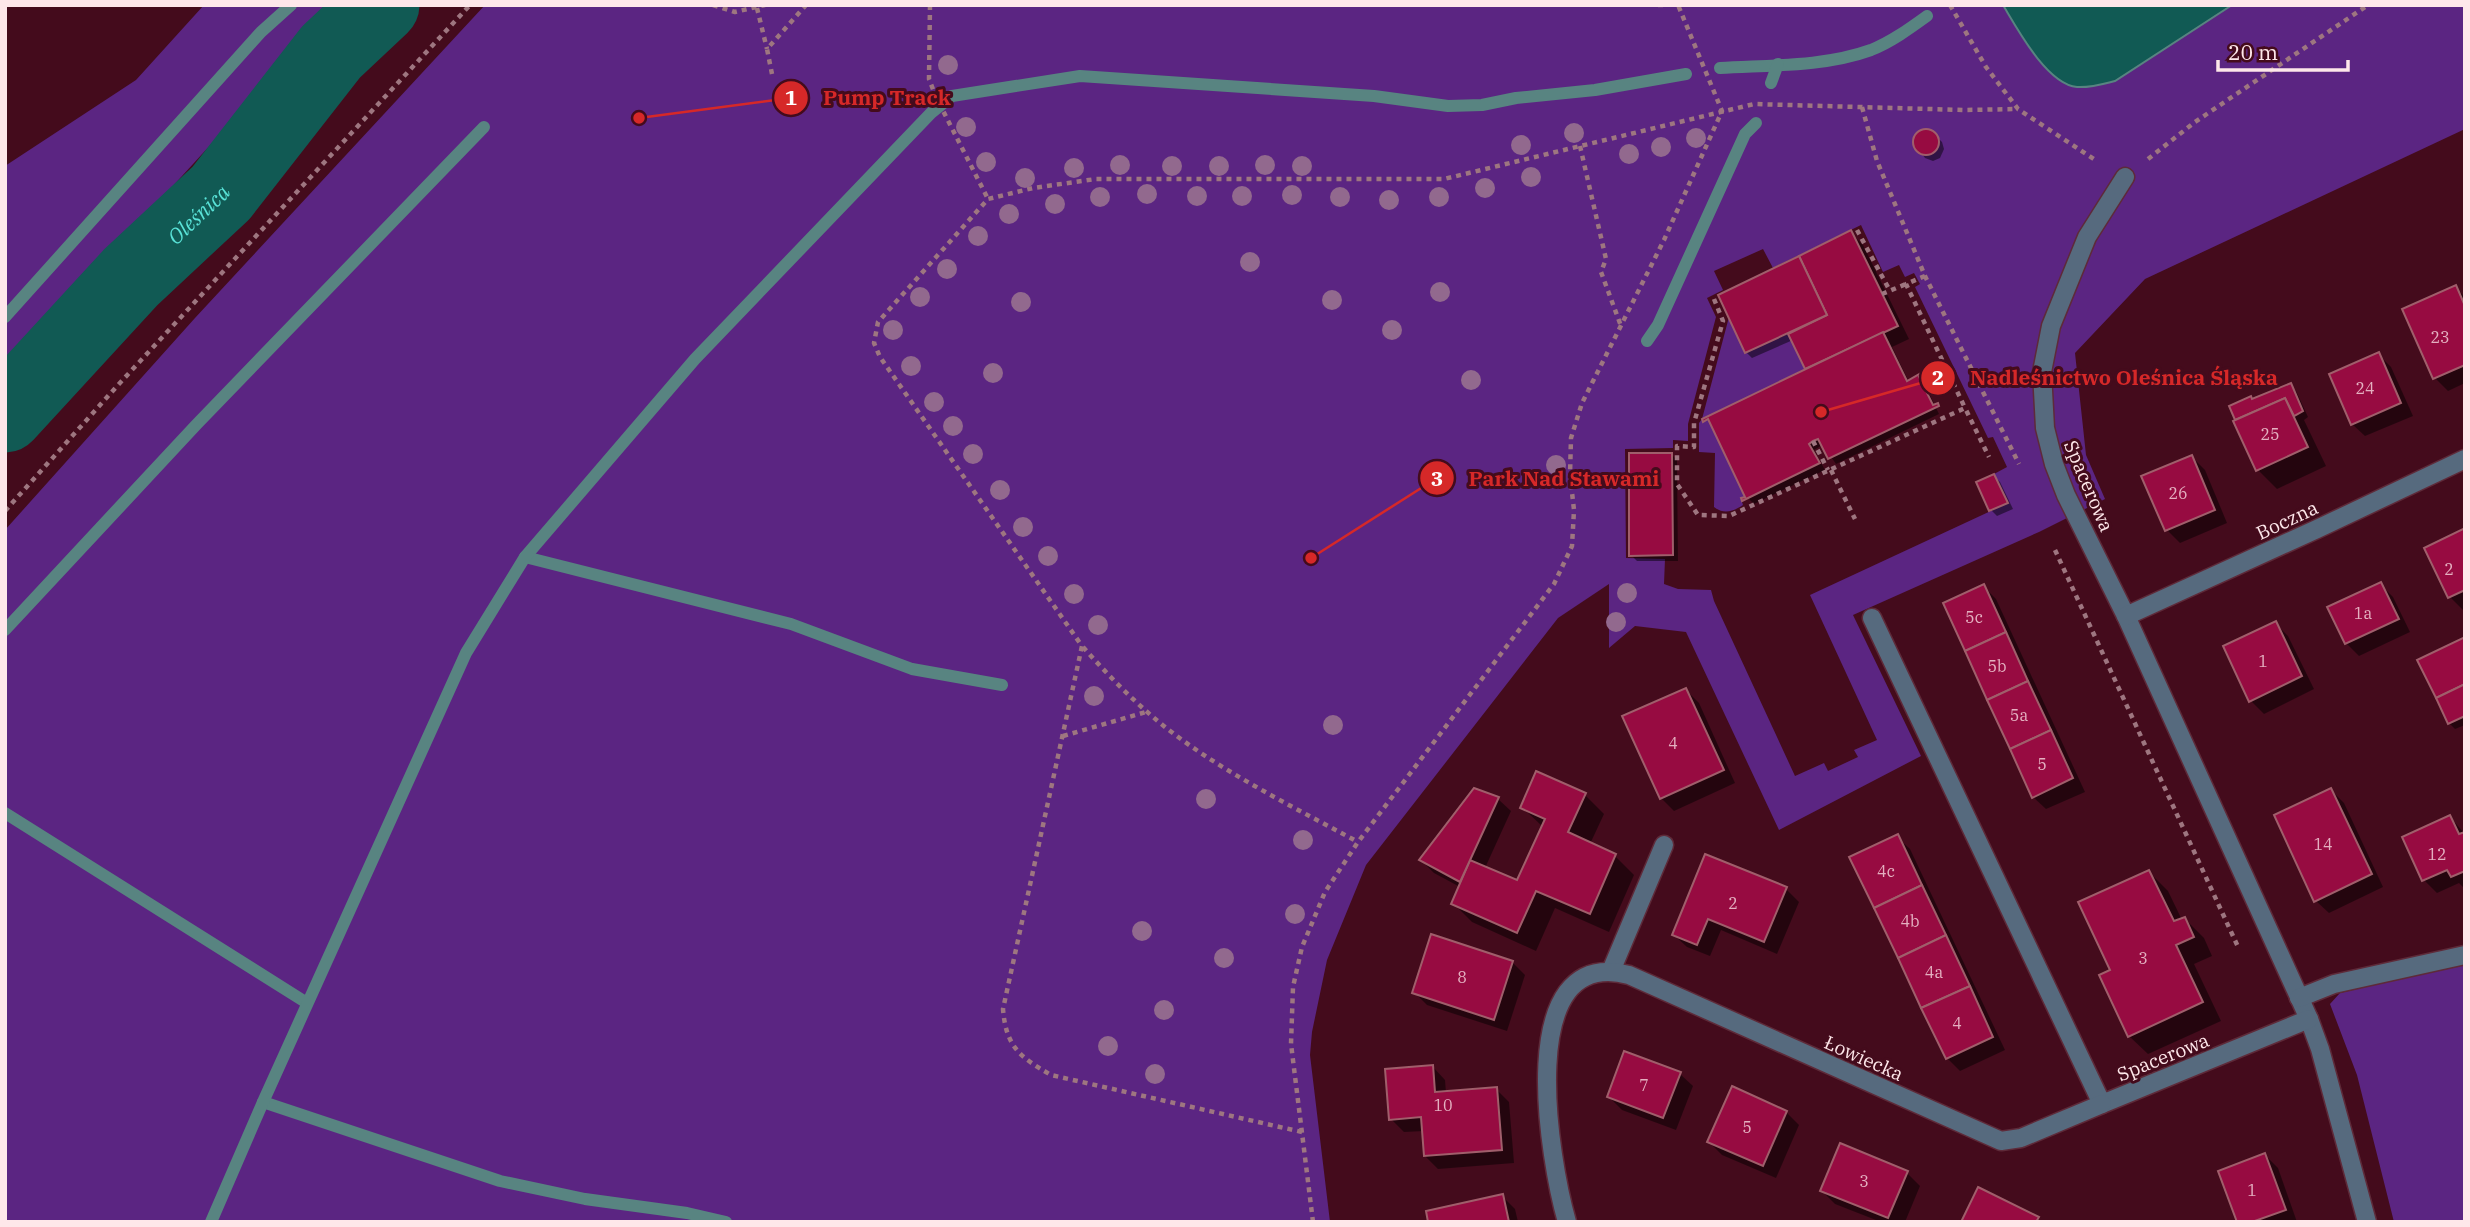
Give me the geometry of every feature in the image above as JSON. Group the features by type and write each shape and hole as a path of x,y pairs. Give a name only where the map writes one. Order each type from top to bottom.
{"street":[{"name":"Spacerowa","path":"2125,177 2087,237 2051,326 2042,372 2045,428 2054,464 2066,495 2126,615 2309,1019 2320,1049 2367,1222"},
{"name":"Boczna","path":"2126,615 2305,535 2465,459"},
{"name":"Spacerowa","path":"1872,618 2102,1104 2309,1019"},
{"path":"1567,1222 1558,1193 1550,1139 1547,1071 1552,1026 1562,999 1572,984 1592,974 1611,971 1664,845"},
{"path":"2299,998 2334,984 2465,956"},
{"name":"Łowiecka","path":"1611,971 1629,975 2001,1141 2021,1139 2102,1104"}],"path":[{"path":"5,511 118,385 471,5"},
{"path":"713,5 735,12 765,5"},
{"path":"768,49 806,5"},
{"path":"930,5 929,79 988,199"},
{"path":"1313,1222 1292,1044 1293,986 1301,947 1325,892 1358,842 1555,584 1572,546 1574,510 1570,475 1571,438 1582,403 1664,240 1722,111 1678,5"},
{"path":"1952,7 1986,67 2018,109 2125,177 2195,122 2368,5"},
{"path":"757,8 772,74"},
{"path":"1358,842 1185,743 1146,712 1082,646 880,357 874,342 878,322 988,199 1033,188 1096,179 1444,179 1754,104 2018,109"},
{"path":"1862,107 1877,161 1925,276 2022,471"},
{"path":"1580,146 1606,259 1601,272 1620,326"},
{"path":"1857,230 1889,290"},
{"path":"1882,294 1925,276"},
{"path":"1906,284 1989,457"},
{"path":"1714,299 1723,321 1694,423 1694,447 1677,446 1677,485 1698,515 1729,516 1965,408"},
{"path":"1813,441 1855,519"},
{"path":"2053,545 2244,959"},
{"path":"1082,646 1003,1009 1004,1030 1013,1046 1028,1061 1051,1075 1302,1132"},
{"path":"1063,736 1146,712"}],"shaded area":[{"path":"204,5 338,5 5,370 5,166 136,80"},
{"path":"485,5 2465,5 2465,129 2145,279 2075,353 2086,455 2105,499 2039,532 1853,615 1921,756 1779,830 1686,632 1635,626 1609,648 1609,584 1558,618 1366,865 1327,960 1310,1055 1330,1222 5,1222 5,530 195,318","holes":["1861,225 1883,272 1899,265 1905,277 1914,273 1920,284 1915,287 1988,438 1993,437 2007,467 1994,474 2008,503 1810,595 1877,740 1854,750 1858,757 1828,771 1824,763 1795,776 1711,590 1678,589 1664,584 1665,559 1626,558 1625,449 1673,448 1673,440 1688,441 1688,424 1716,317 1707,298 1723,290 1714,271 1763,249 1773,268"]},
{"path":"1729,317 1745,353 1788,334 1805,369 1702,419"},
{"path":"1702,419 1703,422 1708,419 1745,497 1741,499 1743,505 1733,510 1721,511 1714,507 1715,453 1699,452 1699,423"},
{"path":"2465,963 2465,1222 2394,1222 2357,1075 2330,1004 2340,993"}],"water":[{"path":"2003,5 2232,5 2115,81 2077,87 2066,84 2044,66"}],"building":[{"path":"1926,129 1935,133 1939,142 1935,151 1926,155 1917,151 1913,142 1917,133"},
{"path":"1851,230 1898,326 1805,369 1788,334 1827,315 1799,256"},
{"path":"1799,256 1827,315 1745,353 1718,295"},
{"path":"2456,285 2465,306 2465,365 2433,379 2402,309"},
{"path":"1883,332 1907,381 1923,372 1919,377 1933,405 1938,403 1939,406 1828,459 1818,439 1813,441 1809,444 1820,463 1742,501 1741,498 1745,497 1708,419 1703,422 1702,419"},
{"path":"2379,352 2401,403 2351,425 2329,374"},
{"path":"2291,383 2303,411 2294,416 2285,398 2235,420 2229,406"},
{"path":"2285,398 2308,447 2256,471 2233,421"},
{"path":"1629,453 1672,453 1673,555 1629,556"},
{"path":"2192,455 2215,510 2165,531 2141,476"},
{"path":"1994,474 2008,503 1989,511 1976,482"},
{"path":"2465,528 2465,590 2448,598 2424,548"},
{"path":"2381,582 2399,619 2345,644 2327,607"},
{"path":"1984,584 2006,632 1965,651 1943,603"},
{"path":"2276,621 2302,676 2249,702 2223,646"},
{"path":"2006,632 2028,681 1987,700 1965,651"},
{"path":"2465,637 2465,684 2436,698 2417,660"},
{"path":"2028,681 2051,730 2010,749 1987,700"},
{"path":"2465,684 2465,716 2448,724 2436,698"},
{"path":"1686,688 1724,770 1660,799 1622,716"},
{"path":"2051,730 2073,778 2032,798 2010,749"},
{"path":"1536,771 1586,793 1568,832 1616,854 1590,914 1536,891 1517,933 1451,904 1470,860 1517,880 1545,819 1520,808"},
{"path":"1474,788 1499,797 1460,882 1419,860"},
{"path":"2331,788 2372,874 2314,902 2274,815"},
{"path":"2450,815 2459,834 2465,832 2465,871 2451,877 2447,870 2422,881 2402,837"},
{"path":"1898,834 1922,885 1874,908 1849,857"},
{"path":"1705,854 1787,887 1764,942 1708,919 1697,945 1672,935"},
{"path":"2149,870 2174,921 2185,917 2194,937 2176,945 2203,1002 2128,1037 2099,975 2110,970 2078,902"},
{"path":"1922,885 1946,935 1898,958 1874,908"},
{"path":"1431,934 1513,961 1494,1020 1412,993"},
{"path":"1946,935 1970,986 1921,1008 1898,958"},
{"path":"1970,986 1993,1037 1946,1059 1921,1008"},
{"path":"1624,1051 1681,1072 1663,1118 1607,1097"},
{"path":"1433,1065 1435,1092 1497,1087 1502,1150 1424,1156 1421,1117 1389,1120 1385,1069"},
{"path":"1732,1086 1787,1111 1763,1166 1707,1142"},
{"path":"1840,1143 1908,1171 1888,1218 1820,1191"},
{"path":"2265,1153 2286,1210 2252,1222 2237,1222 2218,1171"},
{"path":"1978,1187 2039,1217 2036,1222 1961,1222"},
{"path":"1503,1194 1509,1222 1428,1222 1426,1211"}],"waterway":[{"path":"5,317 261,32 291,5"},
{"name":"Oleśnica","path":"5,414 131,277 221,193 331,52 381,5"},
{"path":"1720,68 1796,64 1853,56 1886,43 1927,16"},
{"path":"1771,83 1778,64"},
{"path":"211,1222 466,653 525,557 695,359 931,113 952,96 1080,76 1374,96 1448,106 1482,105 1516,98 1595,90 1686,74"},
{"path":"1647,341 1658,325 1745,134 1756,123"},
{"path":"5,630 196,425 484,127"},
{"path":"525,557 791,624 912,669 1002,685"},
{"path":"5,813 307,1003"},
{"path":"263,1102 500,1181 585,1199 687,1213 726,1222"}],"place":[{"name":"Pump Track","path":"639,118"},
{"name":"Nadleśnictwo Oleśnica Śląska","path":"1821,412"},
{"name":"Park Nad Stawami","path":"1311,558"}]}
